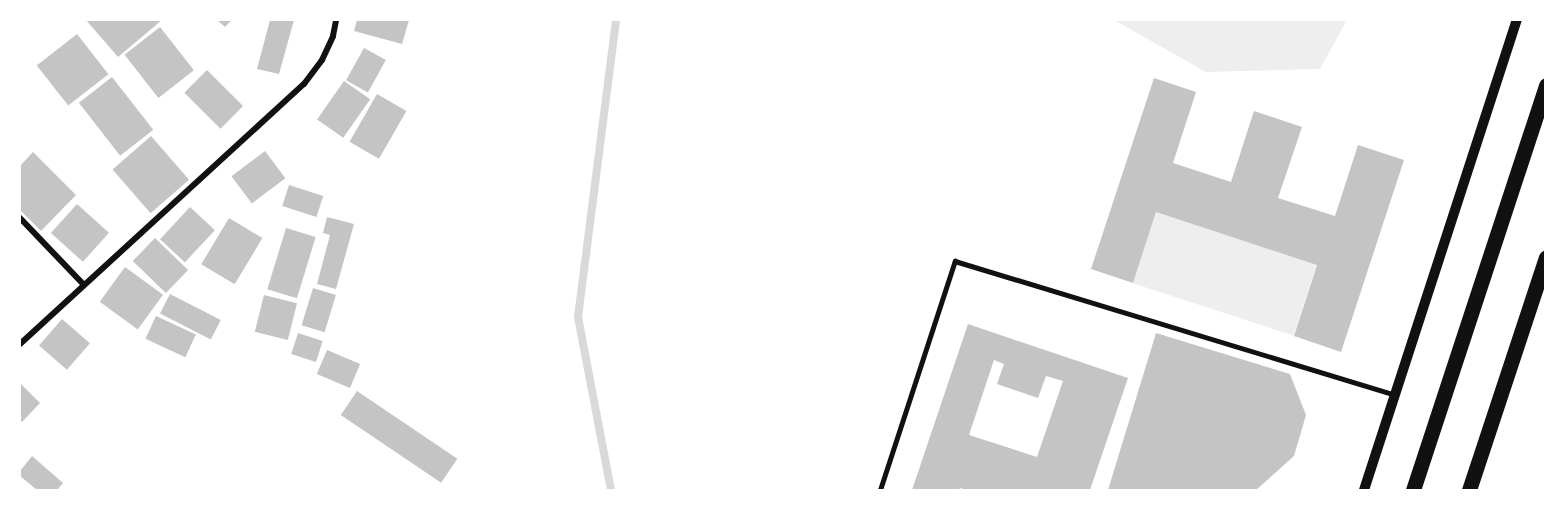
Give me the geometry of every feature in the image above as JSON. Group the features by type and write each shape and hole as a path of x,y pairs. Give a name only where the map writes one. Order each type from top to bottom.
{"main road":[{"path":"1413,490 1545,85"},
{"path":"1469,490 1545,257"}],"street":[{"path":"20,344 304,84 322,60 333,36 336,20"},
{"path":"1364,490 1516,20"},
{"path":"20,218 83,285"}],"lane":[{"path":"880,490 956,261 1395,394"}],"shaded area":[{"path":"1114,20 1347,20 1320,69 1206,72"},
{"path":"1156,212 1317,264 1294,336 1133,283"}],"building":[{"path":"86,20 162,20 118,57"},
{"path":"217,20 232,20 225,27"},
{"path":"270,20 294,20 279,74 257,69"},
{"path":"357,20 409,20 402,44 354,31"},
{"path":"160,27 194,70 158,98 125,55"},
{"path":"77,34 108,74 68,106 37,65"},
{"path":"364,48 386,60 368,92 346,80"},
{"path":"207,70 243,106 220,129 184,93"},
{"path":"112,77 153,130 120,156 79,103"},
{"path":"1154,78 1196,92 1173,163 1231,182 1254,111 1302,127 1278,198 1335,216 1358,145 1404,160 1341,352 1294,336 1317,265 1156,212 1133,283 1091,269"},
{"path":"344,81 370,99 343,138 317,120"},
{"path":"377,94 406,111 379,159 350,142"},
{"path":"151,136 189,180 151,213 113,169"},
{"path":"265,151 285,178 252,203 231,176"},
{"path":"33,152 76,195 41,231 20,210 20,166"},
{"path":"289,185 323,196 316,217 282,206"},
{"path":"77,204 109,233 83,262 51,233"},
{"path":"190,207 215,230 185,262 160,239"},
{"path":"327,217 354,224 336,289 317,284 330,235 323,233"},
{"path":"229,218 262,238 235,284 201,264"},
{"path":"286,228 316,237 297,298 267,289"},
{"path":"155,238 188,270 166,293 133,261"},
{"path":"125,267 163,295 138,329 100,302"},
{"path":"313,288 336,295 325,332 302,325"},
{"path":"170,294 221,320 211,339 160,314"},
{"path":"264,295 297,303 288,340 255,332"},
{"path":"156,316 196,335 185,357 145,339"},
{"path":"62,319 90,343 67,370 39,345"},
{"path":"968,324 1128,378 1090,490 967,490 960,488 959,490 912,490","holes":["994,360 1004,364 997,384 1038,398 1046,376 1063,381 1037,457 969,435"]},
{"path":"298,333 323,341 316,362 291,354"},
{"path":"1156,333 1290,374 1306,415 1294,456 1256,490 1108,490"},
{"path":"327,350 360,364 350,388 317,374"},
{"path":"20,383 40,403 22,422 20,420"},
{"path":"357,391 457,459 441,483 341,415"},
{"path":"32,456 63,483 57,490 37,490 20,476 20,471"}],"waterway":[{"path":"611,490 578,317 616,20"}]}
